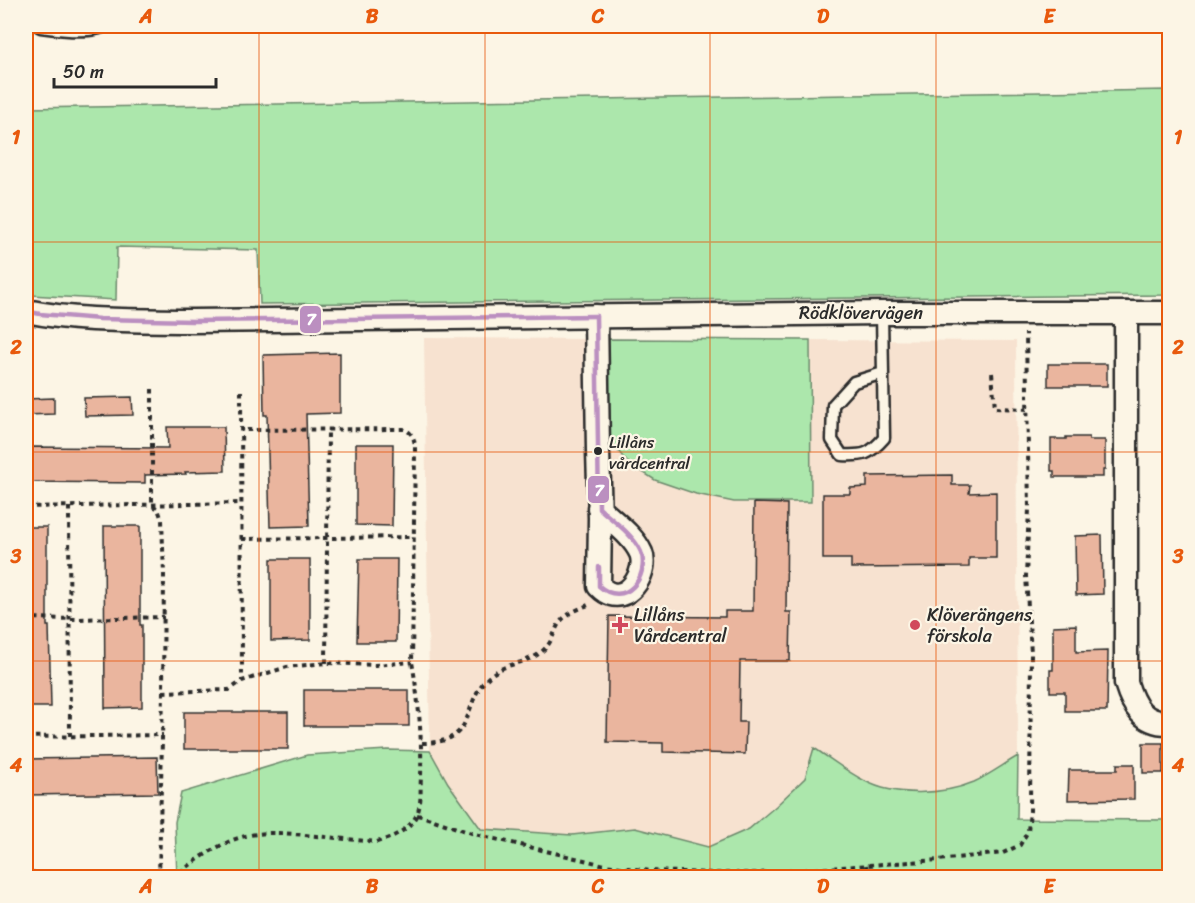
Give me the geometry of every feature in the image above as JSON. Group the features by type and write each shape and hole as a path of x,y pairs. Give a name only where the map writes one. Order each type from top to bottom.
{"street":[{"name":"Rödklövervägen","path":"26,311 100,320 193,321 882,313 1170,313"},
{"path":"1126,313 1126,684 1131,701 1143,715 1153,721 1170,723"},
{"path":"596,316 599,586 610,594 623,594 637,582 643,568 642,556 635,542 599,508"}],"lane":[{"path":"39,26 60,30 98,29 104,26"},
{"path":"882,313 883,373 884,438 875,448 861,456 842,455 832,440 832,405 854,382 883,373"}],"path":[{"path":"417,815 476,835 605,865 651,871 760,873 938,860 1002,853 1020,845 1028,831 1030,811 1030,676 1026,576 1029,509 1026,313"},
{"path":"992,373 995,408 1028,409"},
{"path":"152,388 152,505"},
{"path":"241,391 243,681"},
{"path":"174,878 189,865 226,843 255,834 285,833 377,842 390,838 408,826 417,815 420,801 422,743 418,692 412,662 415,442 412,435 404,429 241,430"},
{"path":"326,663 328,430"},
{"path":"26,507 241,503"},
{"path":"152,505 158,509 162,520 164,574 159,878"},
{"path":"69,507 70,736"},
{"path":"242,539 413,537"},
{"path":"422,743 445,740 459,732 465,724 480,688 491,674 538,655 546,648 561,621 594,600 599,586"},
{"path":"26,618 164,617"},
{"path":"163,692 229,690 243,681 287,667 326,663 375,665 412,662"},
{"path":"26,737 163,735"},
{"path":"26,865 39,878"},
{"path":"866,865 868,878"}],"shaded area":[{"name":"Lillåns Vårdcentral","path":"424,338 1016,341 1018,756 974,782 944,791 907,792 887,789 865,781 814,748 805,778 776,806 749,829 708,847 635,828 572,835 480,829 448,783 430,751"}],"green space":[{"path":"1169,90 1169,295 260,304 258,250 117,247 116,300 26,293 26,108"},
{"path":"608,339 810,340 811,502 734,502 696,494 655,480 627,462 610,441"},
{"path":"814,748 865,781 890,790 904,792 934,792 962,786 974,782 1018,756 1017,819 1169,820 1169,877 177,877 175,822 181,793 307,755 387,750 430,751 448,783 481,829 572,835 635,828 708,847 749,829 776,806 805,778"}],"building":[{"path":"340,353 340,413 306,414 309,526 270,527 263,355"},
{"path":"1048,364 1107,364 1107,386 1048,386"},
{"path":"132,397 133,415 85,416 84,398"},
{"path":"54,398 54,414 26,415 26,399"},
{"path":"167,427 224,427 225,471 145,475 145,483 26,482 26,447 168,448"},
{"path":"1066,437 1105,440 1103,477 1054,477 1054,471 1051,471 1051,439 1066,439"},
{"path":"356,444 393,444 392,526 356,525"},
{"path":"952,475 952,485 970,485 969,493 996,492 996,558 969,558 969,567 851,568 851,559 823,559 823,494 850,494 850,488 867,487 867,476"},
{"path":"754,503 787,504 786,612 791,612 790,661 740,661 739,722 746,722 745,754 663,752 663,743 607,742 609,616 725,617 725,611 753,611"},
{"path":"104,526 140,526 142,707 105,708"},
{"path":"26,527 47,527 47,626 49,626 51,707 26,707"},
{"path":"1102,535 1103,594 1076,595 1075,536"},
{"path":"271,559 310,559 310,640 271,641"},
{"path":"359,559 397,559 396,642 357,642"},
{"path":"1076,625 1076,652 1108,651 1107,711 1065,711 1065,692 1050,692 1050,670 1053,670 1053,626"},
{"path":"304,690 409,690 409,726 304,726"},
{"path":"184,712 288,712 288,749 184,749"},
{"path":"1143,743 1163,743 1163,773 1143,773"},
{"path":"157,757 158,793 26,795 26,759"},
{"path":"1117,764 1134,764 1134,799 1068,800 1069,770 1117,770"}],"transit line":[{"name":"7","path":"26,311 100,319 193,321 596,316"},
{"name":"7","path":"596,316 599,508 633,539 641,552 643,561 639,579 633,587 618,594 599,586 599,567"}],"place":[{"name":"Lillåns vårdcentral","path":"598,451"},
{"name":"Lillåns Vårdcentral","path":"620,625"},
{"name":"Klöverängens förskola","path":"915,625"}]}
